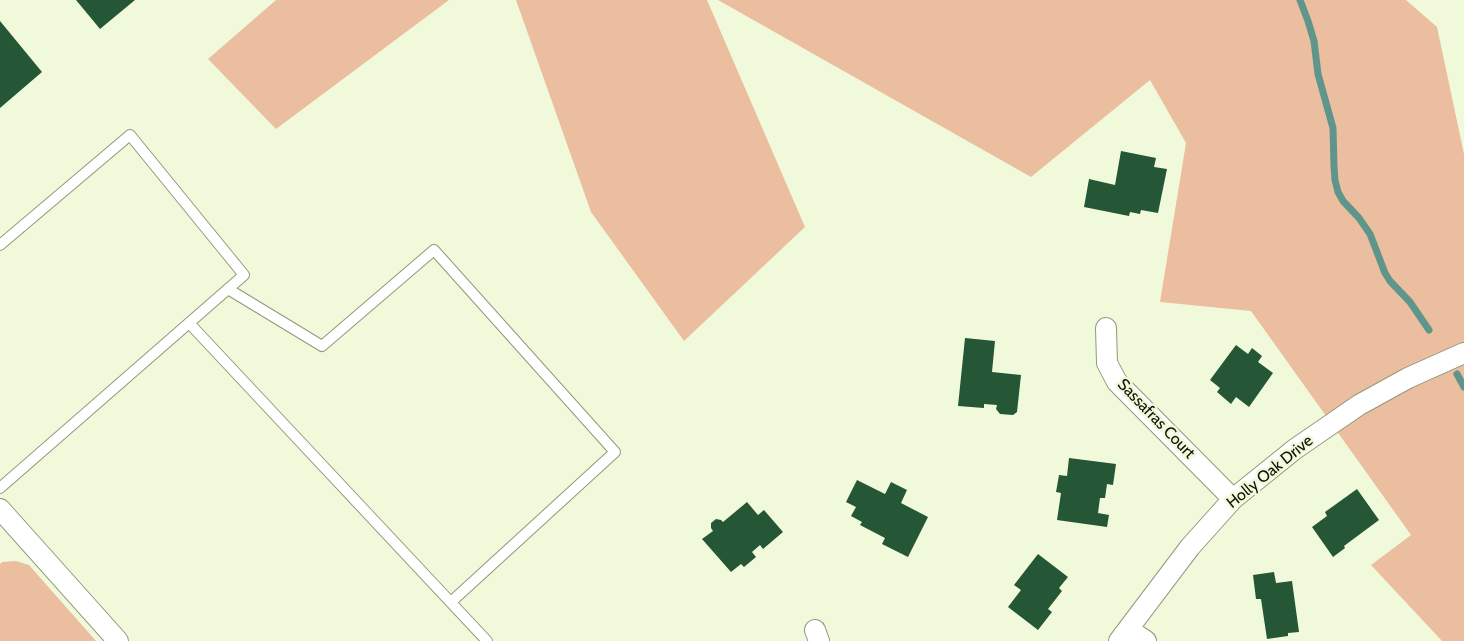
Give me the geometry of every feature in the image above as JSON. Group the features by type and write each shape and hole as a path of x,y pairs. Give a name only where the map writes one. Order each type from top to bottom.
{"street":[{"name":"Sassafras Court","path":"1106,328 1107,363 1117,382 1233,498"},
{"name":"Holly Oak Drive","path":"1124,635 1190,547 1233,498 1295,449 1359,405 1408,378 1464,353"},
{"path":"0,509 7,531 118,641"},
{"path":"1124,635 1146,641"}],"lane":[{"path":"0,245 130,135 244,275 0,488"},
{"path":"228,289 322,346 434,250 616,452 451,602"},
{"path":"189,323 487,641"}],"shaded area":[{"path":"276,0 449,0 276,129 208,59"},
{"path":"516,0 707,0 805,227 684,341 591,212"},
{"path":"718,0 1406,0 1437,27 1464,154 1464,641 1442,641 1371,565 1411,535 1251,311 1160,302 1186,143 1150,80 1031,177"},
{"path":"16,561 29,565 96,641 0,641 0,564 2,562"}],"building":[{"path":"76,0 135,0 100,29"},
{"path":"0,21 42,72 0,108"},
{"path":"1121,151 1156,158 1154,167 1167,169 1158,213 1141,210 1140,214 1130,212 1129,216 1084,207 1089,179 1115,185"},
{"path":"965,338 995,341 992,372 1021,375 1017,412 1013,415 1000,414 996,409 997,405 984,404 984,408 958,406"},
{"path":"1236,345 1248,354 1252,348 1262,356 1258,362 1273,373 1249,407 1236,397 1231,404 1217,392 1220,388 1210,380"},
{"path":"1069,458 1116,464 1113,485 1107,484 1105,498 1100,498 1098,513 1109,515 1107,527 1057,520 1061,493 1056,492 1059,475 1067,476"},
{"path":"857,480 885,494 891,482 907,490 901,503 928,517 908,557 882,544 885,538 860,525 862,522 851,516 856,507 846,502"},
{"path":"1357,489 1379,520 1344,546 1345,548 1333,557 1312,527 1327,516 1325,512"},
{"path":"747,502 758,515 764,510 783,532 763,549 760,545 752,552 756,557 744,567 741,564 731,572 702,539 713,531 711,523 716,519 723,522"},
{"path":"1038,554 1068,577 1059,588 1062,591 1048,609 1052,612 1038,630 1008,607 1021,590 1014,585"},
{"path":"1274,572 1276,583 1292,581 1299,632 1288,633 1288,636 1267,639 1261,599 1256,599 1253,575"}],"waterway":[{"path":"1300,0 1314,41 1318,74 1333,128 1335,180 1338,192 1370,234 1390,281 1410,302 1429,330"},
{"path":"1457,374 1464,387"}]}
